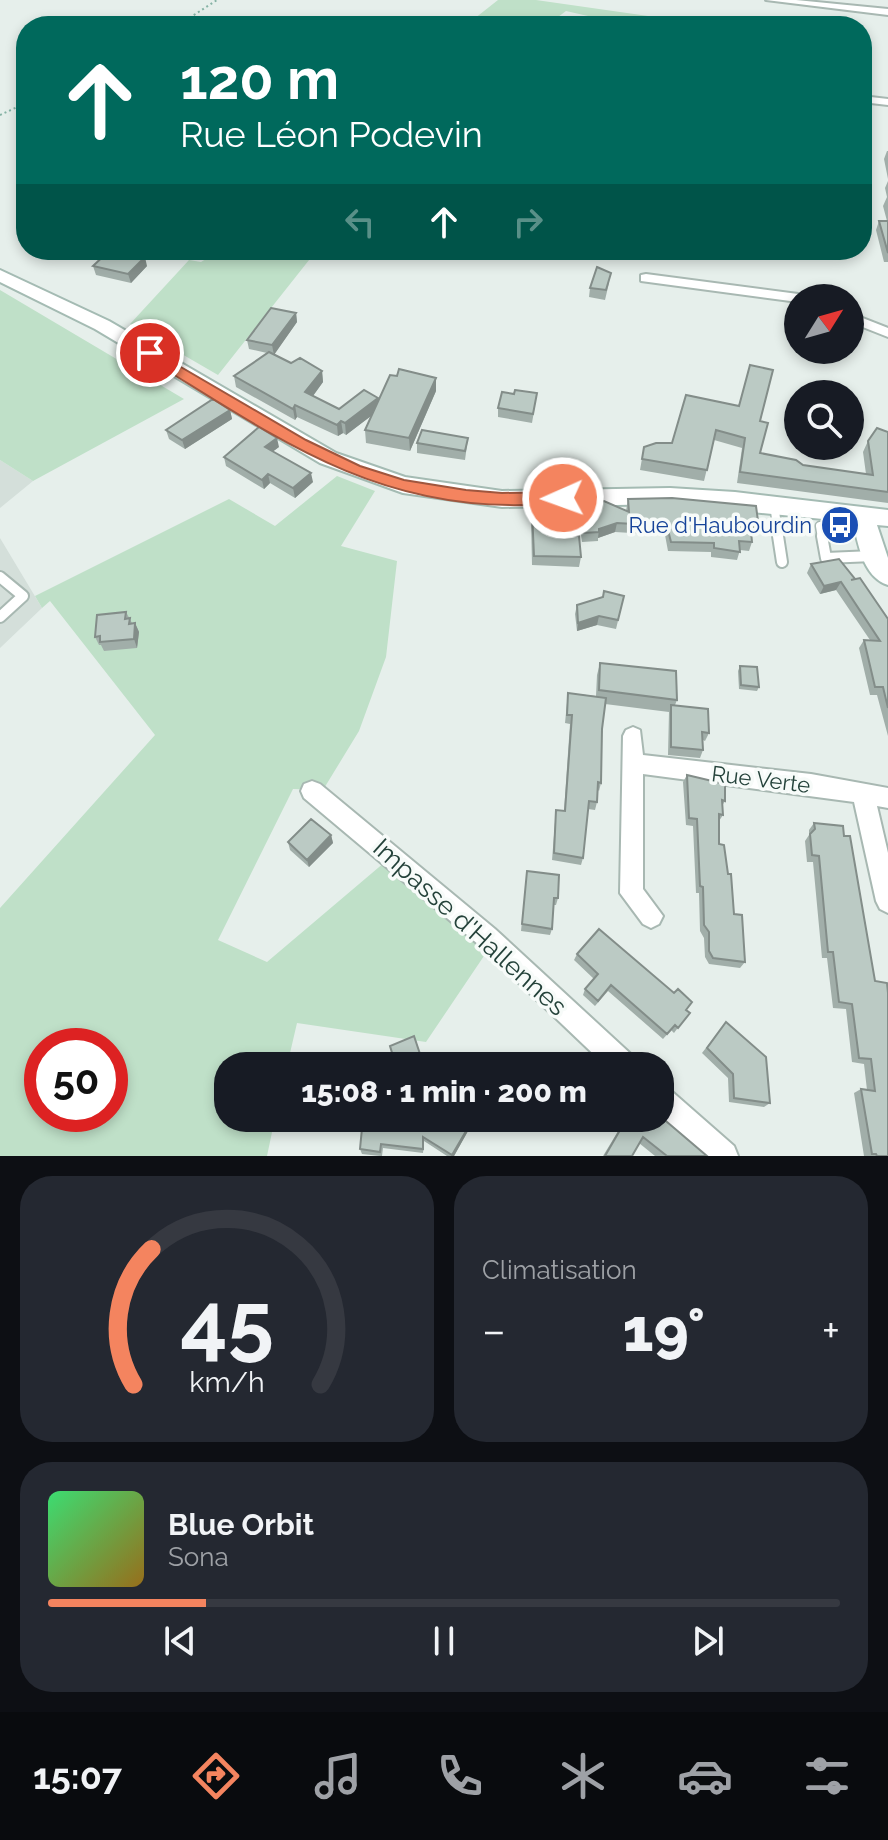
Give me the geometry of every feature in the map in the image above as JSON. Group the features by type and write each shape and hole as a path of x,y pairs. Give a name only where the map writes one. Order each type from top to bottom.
{"main road":[{"path":"0,276 45,305 277,430 355,470 403,485 459,495 515,500 670,496 888,518"},
{"path":"863,516 873,556 888,576"}],"street":[{"path":"770,0 888,12"},
{"path":"646,278 784,296"},
{"path":"864,323 888,333"},
{"path":"633,736 631,893 651,916"},
{"name":"Rue Verte","path":"633,763 811,784 888,798"},
{"name":"Impasse d'Hallennes","path":"312,791 487,937 610,1052"},
{"path":"863,794 888,901"},
{"path":"674,1111 724,1156"}],"lane":[{"path":"774,505 782,562"},
{"path":"820,526 826,558 873,556"},
{"path":"0,577 23,596 0,617"}],"path":[{"path":"192,16 217,0"}],"shaded area":[{"path":"0,460 33,481 0,508"},
{"path":"0,538 42,608 0,648"}],"green space":[{"path":"498,0 536,0 648,16 588,16 566,11 559,16 478,16"},
{"path":"189,260 309,260 218,375 130,324"},
{"path":"0,290 184,399 33,481 0,460"},
{"path":"337,476 375,491 341,546 397,561 386,657 359,731 323,790 293,789 218,940 267,962 385,862 488,950 426,1042 297,1023 290,1052 214,1052 214,1132 272,1132 267,1156 0,1156 0,908 155,735 50,601 42,608 35,596 229,499 275,526"}],"building":[{"path":"879,221 888,221 888,253"},
{"path":"99,260 142,260 128,274 93,266"},
{"path":"597,267 611,273 606,290 590,288"},
{"path":"271,308 296,313 272,345 247,340"},
{"path":"269,352 291,363 300,358 322,371 305,392 339,409 364,390 378,398 345,423 341,421 337,425 295,405 293,409 234,376"},
{"path":"750,365 773,370 760,421 768,423 760,453 796,460 803,465 873,475 868,441 877,428 888,432 888,492 740,472 745,438 716,430 707,470 642,459 644,447 672,443 686,395 739,406"},
{"path":"399,369 436,378 409,438 365,430 390,375 397,376"},
{"path":"515,390 537,393 533,414 498,408 502,392 514,394"},
{"path":"213,399 230,410 182,440 166,430"},
{"path":"259,427 277,438 265,447 311,473 293,488 268,474 262,480 224,457"},
{"path":"422,430 468,438 465,451 417,443"},
{"path":"672,498 756,506 758,521 750,521 752,542 739,541 740,552 714,548 714,543 671,542 667,526 617,523 599,529 599,532 584,533 580,505 604,501 629,512 628,499"},
{"path":"532,511 546,511 548,535 579,536 581,557 534,556"},
{"path":"839,559 855,579 851,580 860,578 888,619 888,708 883,687 875,687 864,640 880,641 841,582 824,586 811,564"},
{"path":"604,591 624,596 618,620 599,616 578,623 577,605 603,597"},
{"path":"126,612 125,619 130,618 129,624 135,623 134,639 100,642 100,636 95,637 97,615"},
{"path":"600,663 676,671 677,700 599,690"},
{"path":"740,666 757,667 759,687 741,685"},
{"path":"568,693 606,698 601,783 598,782 597,802 589,801 583,858 554,853 556,810 565,811 572,715 567,715"},
{"path":"671,705 708,709 709,733 702,732 703,750 671,747"},
{"path":"687,775 725,784 723,815 719,814 719,844 724,845 728,874 731,874 734,914 742,915 745,962 713,958 709,951 709,932 704,925 703,887 700,886 697,819 689,818"},
{"path":"311,819 331,835 307,860 288,842"},
{"path":"814,823 843,826 844,836 850,836 875,981 887,983 888,1156 872,1154 861,1089 875,1091 871,1059 859,1058 852,1004 839,1002 833,952 828,952 819,856 812,855 810,834 815,829"},
{"path":"527,871 559,875 552,929 522,924"},
{"path":"599,929 674,993 678,989 692,1002 686,1010 690,1013 678,1028 675,1025 667,1034 611,985 598,1001 585,989 598,974 577,954"},
{"path":"726,1022 766,1057 770,1103 734,1098 733,1074 707,1048"},
{"path":"414,1036 419,1052 392,1052 390,1046"},
{"path":"674,1128 707,1156 667,1156 643,1137 632,1156 605,1156 619,1132 674,1132"},
{"path":"362,1132 465,1132 452,1155 423,1137 423,1149 381,1144 380,1152 360,1149"}],"place":[{"name":"Rue d'Haubourdin","path":"840,525"}],"route":[{"path":"150,353 301,444 355,470 403,485 466,496 528,500 563,498"}]}
